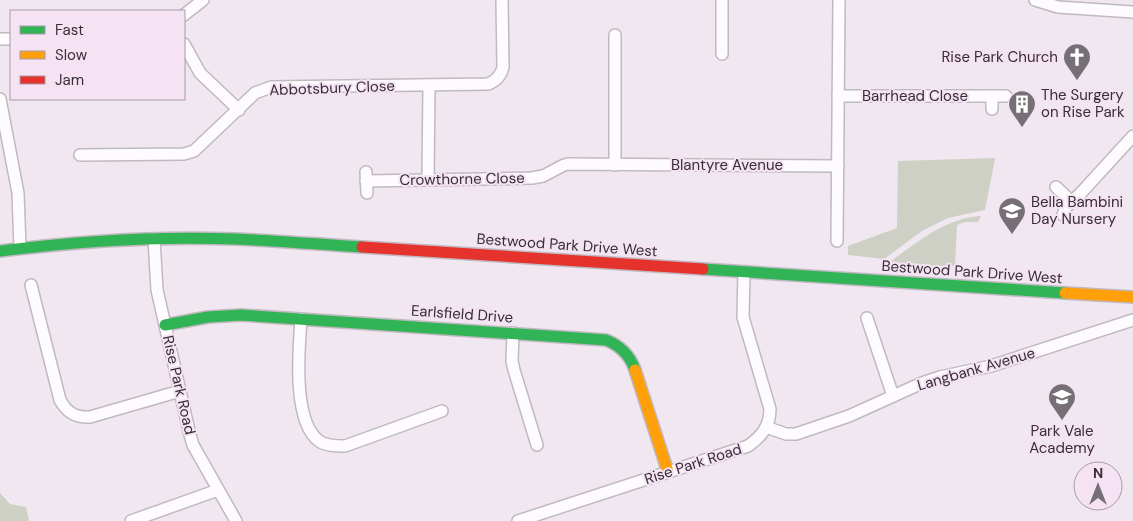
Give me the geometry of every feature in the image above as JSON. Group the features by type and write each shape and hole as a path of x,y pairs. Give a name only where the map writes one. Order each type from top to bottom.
{"street":[{"path":"185,14 204,0"},
{"name":"Abbotsbury Close","path":"80,155 190,153 199,148 255,93 271,87 488,84 500,76 503,67 502,0"},
{"path":"722,0 722,54"},
{"path":"837,241 839,0"},
{"path":"1035,0 1058,7 1127,8"},
{"path":"615,165 615,40 628,46"},
{"path":"185,46 200,72 239,110"},
{"path":"428,180 429,85"},
{"name":"Barrhead Close","path":"838,96 1006,96"},
{"path":"992,96 992,109"},
{"path":"0,99 17,184 20,248"},
{"path":"1063,215 1066,206 1072,202 1133,136"},
{"name":"Crowthorne Close","path":"367,193 366,176 428,180 538,178 564,165 615,165"},
{"name":"Blantyre Avenue","path":"615,165 838,166"},
{"path":"1056,187 1072,202"},
{"path":"825,226 837,226"},
{"name":"Rise Park Road","path":"154,239 157,290 194,445 236,521"},
{"name":"Bestwood Park Drive West","path":"0,251 120,240 235,239 1133,297"},
{"path":"744,272 743,317 768,399 770,418 766,427"},
{"path":"31,285 60,400 69,412 82,417 90,417 180,391"},
{"name":"Earlsfield Drive","path":"165,325 208,317 234,315 606,340 615,343 623,349 633,364 668,472"},
{"path":"867,318 892,396"},
{"path":"301,319 298,360 300,396 308,424 313,435 319,441 334,446 345,446 442,411"},
{"path":"1099,319 1103,330"},
{"name":"Langbank Avenue","path":"766,427 786,434 796,434 849,416 940,377 992,366 1133,320"},
{"path":"513,333 512,361 537,445"},
{"name":"Rise Park Road","path":"518,521 748,446 756,441 766,427"},
{"path":"131,521 218,490"}],"shaded area":[{"path":"995,158 985,210 948,218 922,231 884,259 848,255 848,246 897,228 898,161"},
{"path":"981,216 978,222 965,222 957,225 955,266 913,266 891,261 923,238 945,226 956,221"},
{"path":"0,493 10,504 26,507 29,521 0,521"}],"traffic: fast":[{"path":"0,251 59,244 177,238 236,239 362,247"},
{"path":"703,269 1065,293"},
{"path":"165,325 208,317 241,315 606,340 624,352 635,370"}],"traffic: slow":[{"path":"1065,293 1133,297"},
{"path":"635,370 668,472"}],"traffic: jam":[{"path":"362,247 703,269"}],"place":[{"name":"Rise Park Church","path":"1077,81"},
{"name":"The Surgery on Rise Park","path":"1022,128"},
{"name":"Bella Bambini Day Nursery","path":"1012,235"},
{"name":"Park Vale Academy","path":"1062,421"}]}
